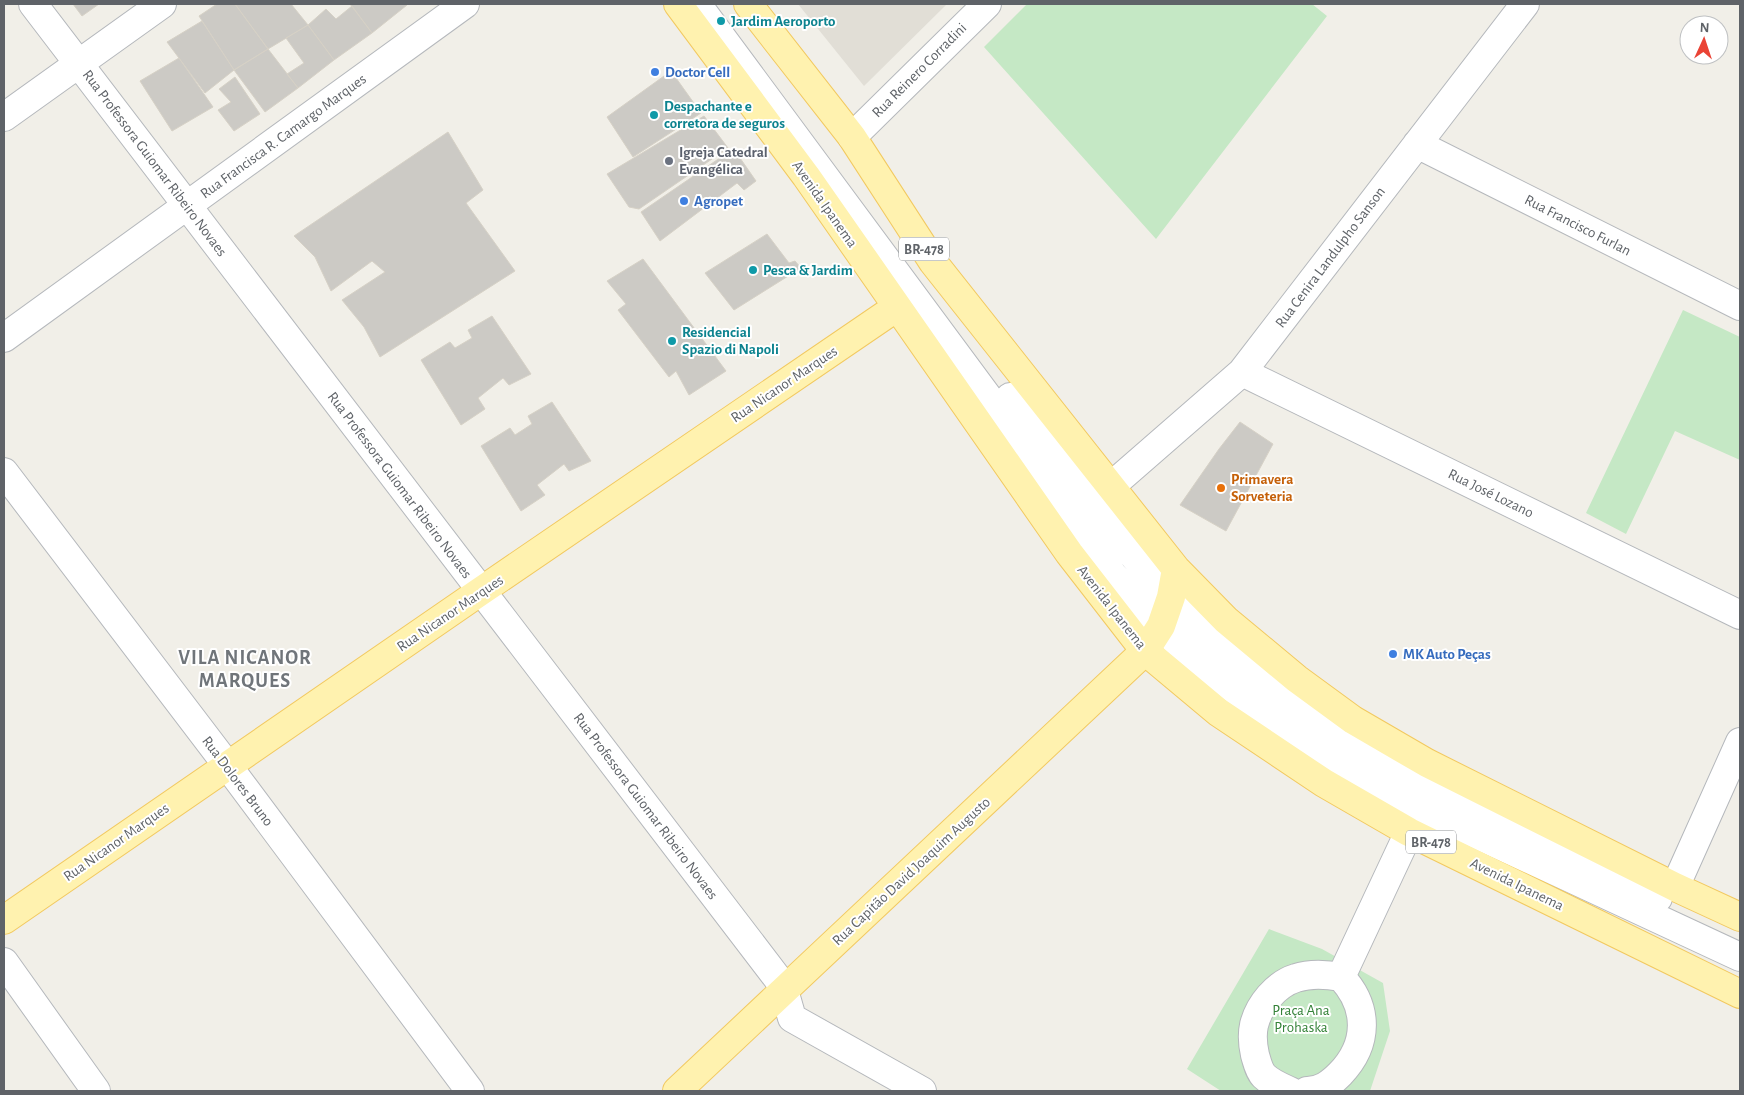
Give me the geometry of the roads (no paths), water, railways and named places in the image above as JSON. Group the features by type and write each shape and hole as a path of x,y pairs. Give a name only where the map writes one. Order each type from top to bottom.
{"main road":[{"name":"Avenida Ipanema","path":"678,4 806,176 1064,546 1145,650 1218,712 1324,783 1410,832 1740,994"},
{"name":"BR-478","path":"748,4 852,137 933,262 1176,569 1226,620 1297,679 1354,720 1427,763 1675,887 1740,917"},
{"name":"Rua Nicanor Marques","path":"4,920 897,307"},
{"name":"Rua Capitão David Joaquim Augusto","path":"677,1091 1145,650 1161,626 1171,597 1176,569"}],"street":[{"name":"Rua Professora Guiomar Ribeiro Novaes","path":"33,4 778,978 784,990 792,1018 922,1091"},
{"path":"4,117 162,4"},
{"name":"Rua Francisca R. Camargo Marques","path":"4,338 465,4"},
{"path":"697,4 1010,427 1112,574 1184,649 1299,741 1368,784 1740,957"},
{"path":"719,4 1107,525 1171,597 1207,634 1303,716 1381,766 1740,937"},
{"name":"Rua Reinero Corradini","path":"852,137 987,4"},
{"name":"Rua Cenira Landulpho Sanson","path":"1110,487 1242,372 1525,4"},
{"name":"Rua Francisco Furlan","path":"1416,144 1740,306"},
{"name":"Rua José Lozano","path":"1242,372 1740,615"},
{"name":"Rua Dolores Bruno","path":"4,472 470,1091"},
{"path":"1675,887 1740,742"},
{"path":"1341,977 1410,832"},
{"path":"4,962 96,1091"},
{"path":"1290,1091 1263,1075 1257,1063 1253,1047 1254,1026 1262,1006 1276,990 1295,978 1320,973 1341,977 1355,995 1360,1008 1362,1025 1359,1045 1347,1066 1329,1085 1313,1091 1307,1091"}],"place":[{"name":"Jardim Aeroporto","path":"721,21"},
{"name":"Doctor Cell","path":"655,72"},
{"name":"Despachante e corretora de seguros","path":"654,115"},
{"name":"Igreja Catedral Evangélica","path":"669,161"},
{"name":"Agropet","path":"684,201"},
{"name":"Pesca & Jardim","path":"753,270"},
{"name":"Residencial Spazio di Napoli","path":"672,341"},
{"name":"Primavera Sorveteria","path":"1221,488"},
{"name":"MK Auto Peças","path":"1393,654"}],"district":[{"name":"VILA NICANOR MARQUES","path":"245,668"}],"park label":[{"name":"Praça Ana Prohaska","path":"1301,1018"}]}
